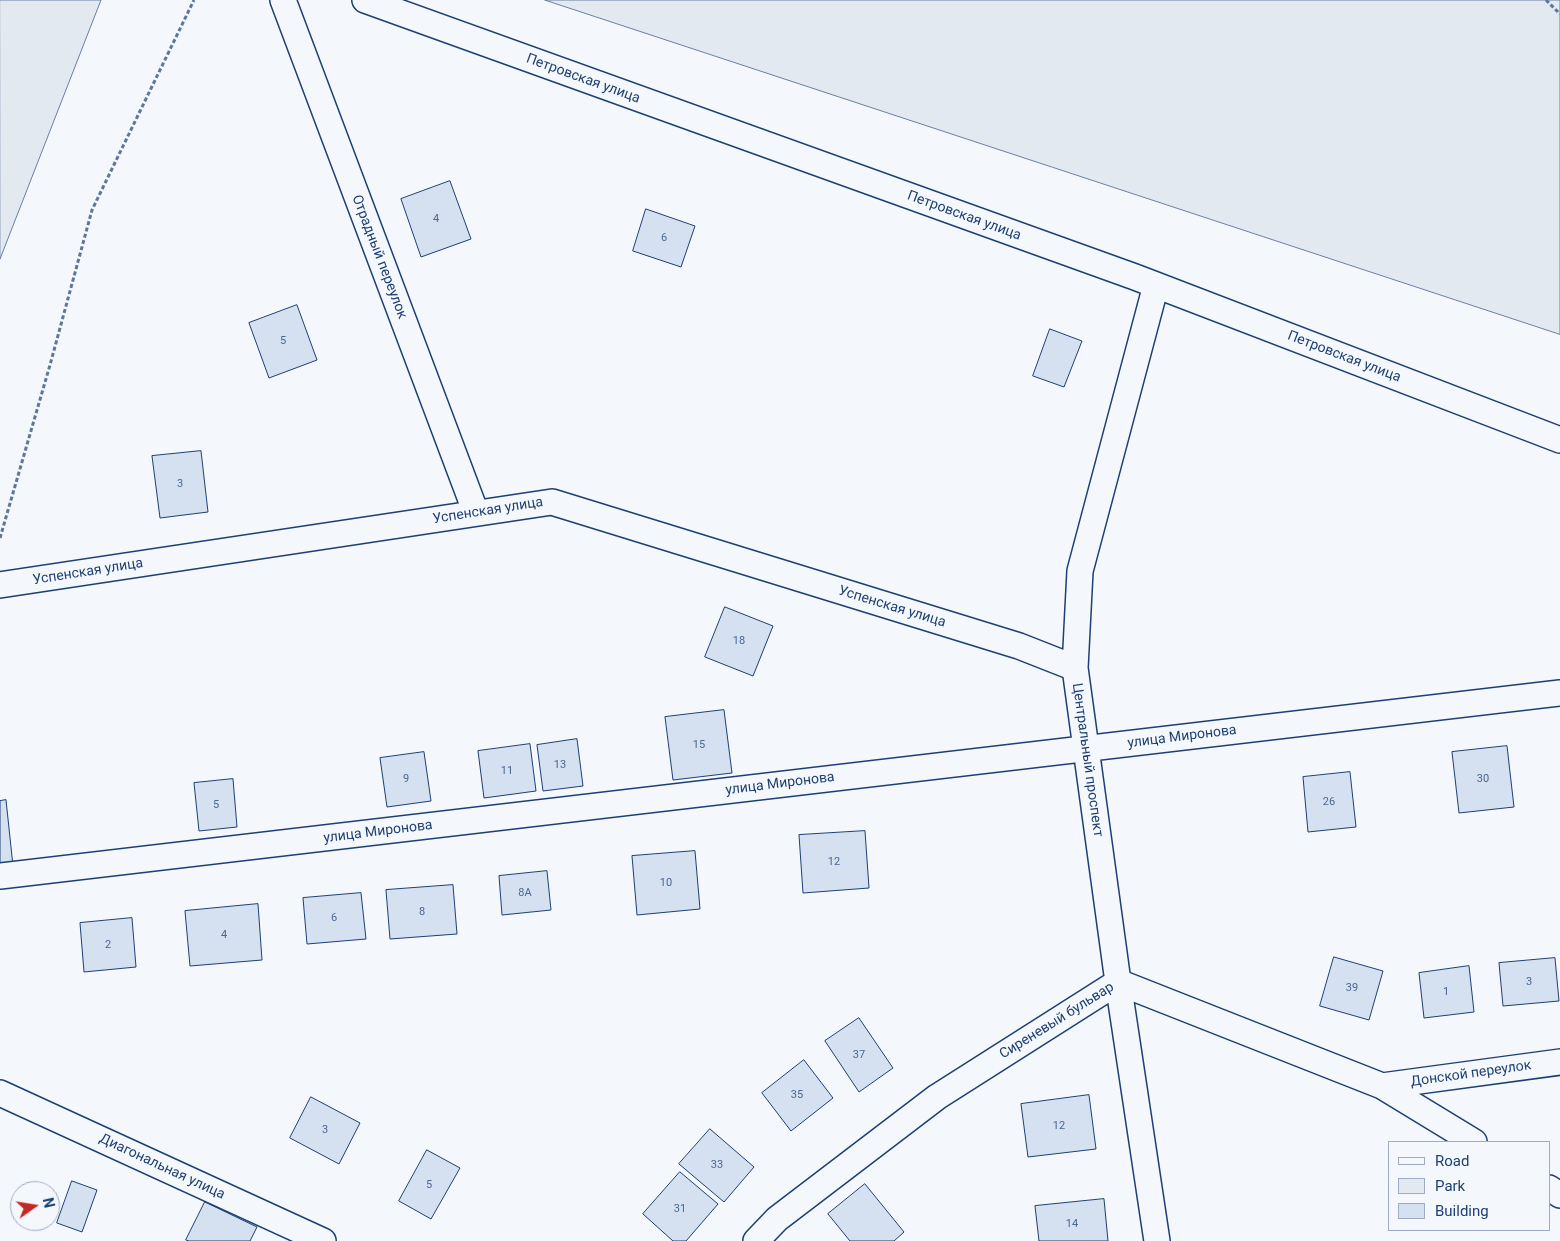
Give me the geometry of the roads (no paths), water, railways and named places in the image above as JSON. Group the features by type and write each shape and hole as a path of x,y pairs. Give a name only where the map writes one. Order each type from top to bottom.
{"street":[{"name":"Отрадный переулок","path":"283,0 476,513"},
{"name":"Петровская улица","path":"365,0 1156,285 1560,440"},
{"name":"Центральный проспект","path":"1156,285 1080,571 1075,668 1118,982 1157,1241"},
{"name":"Успенская улица","path":"0,585 552,502 1018,646 1075,668"},
{"name":"улица Миронова","path":"0,876 1560,693"},
{"name":"Сиреневый бульвар","path":"756,1241 777,1219 937,1097 1118,982 1382,1086 1472,1141"},
{"name":"Донской переулок","path":"1382,1086 1560,1062"},
{"name":"Диагональная улица","path":"0,1094 323,1241"}]}
